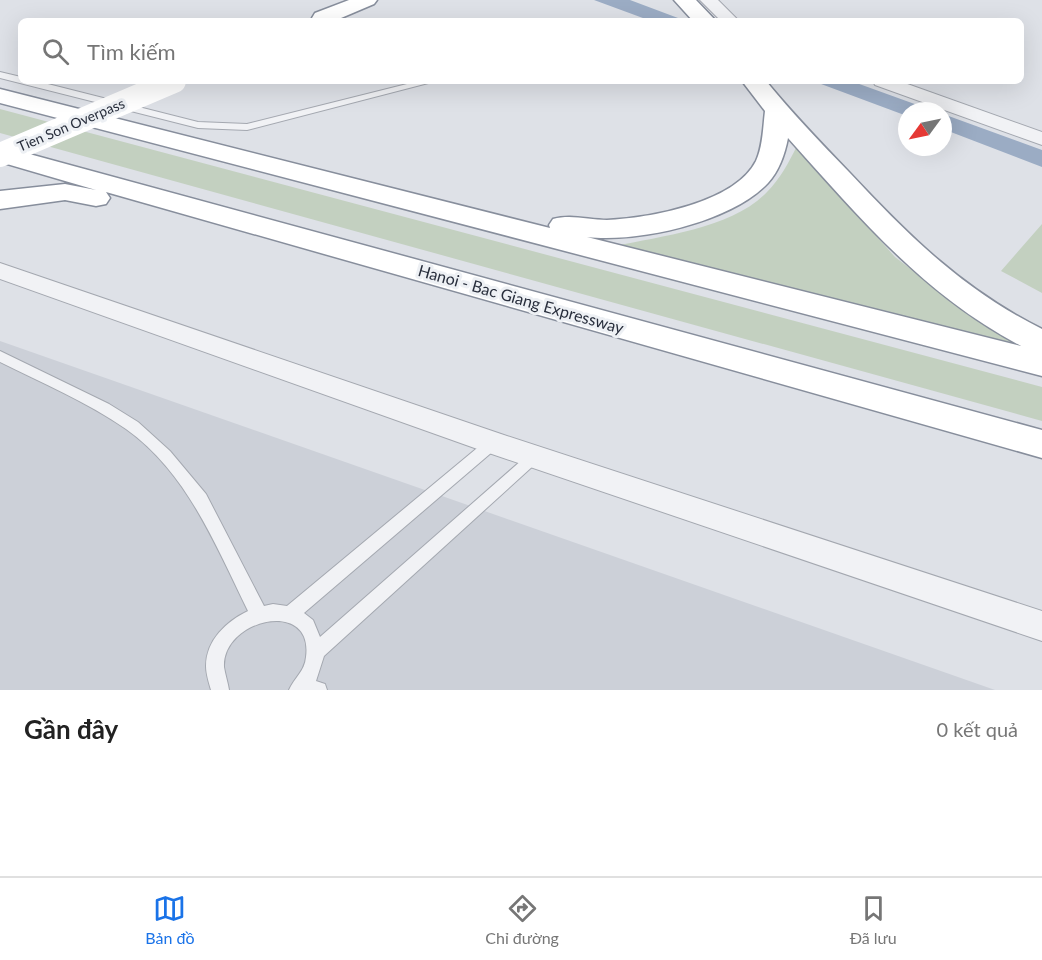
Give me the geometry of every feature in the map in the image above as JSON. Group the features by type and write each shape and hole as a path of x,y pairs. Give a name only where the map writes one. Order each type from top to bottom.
{"main road":[{"path":"323,18 367,0"},
{"name":"Tien Son Overpass","path":"0,155 167,84"},
{"path":"756,84 777,111 895,239 941,280 997,320 1042,343"},
{"path":"27,89 1042,364"},
{"path":"0,96 27,89 209,138 547,223 605,229 652,224 693,214 726,201 755,180 769,163 775,140 777,111"},
{"name":"Hanoi - Bac Giang Expressway","path":"0,155 1042,444"},
{"path":"0,200 65,192 137,207 1042,463"}],"street":[{"path":"698,8 723,18"},
{"path":"890,84 1042,139"},
{"path":"0,272 494,443 1042,626"}],"lane":[{"path":"0,75 27,89 198,125 225,128 247,127 419,84"},
{"path":"0,356 123,420 165,455 200,500 259,614"},
{"path":"290,615 494,443"},
{"path":"316,652 536,456"},
{"path":"220,690 214,676 214,659 221,643 233,628 247,618 259,614 281,612 307,625 314,637 316,652 314,667 306,689"}],"shaded area":[{"path":"0,341 995,690 0,690"}],"green space":[{"path":"0,109 1042,387 1042,421 0,133"},
{"path":"797,146 895,257 971,315 1035,354 615,246 696,229 736,214 753,204 772,187"},
{"path":"1042,224 1042,293 1001,271"}],"water":[{"path":"594,0 630,0 678,18 643,18"},
{"path":"821,84 859,84 909,102 898,102 898,113"},
{"path":"952,117 1042,150 1042,167 952,132"}]}
